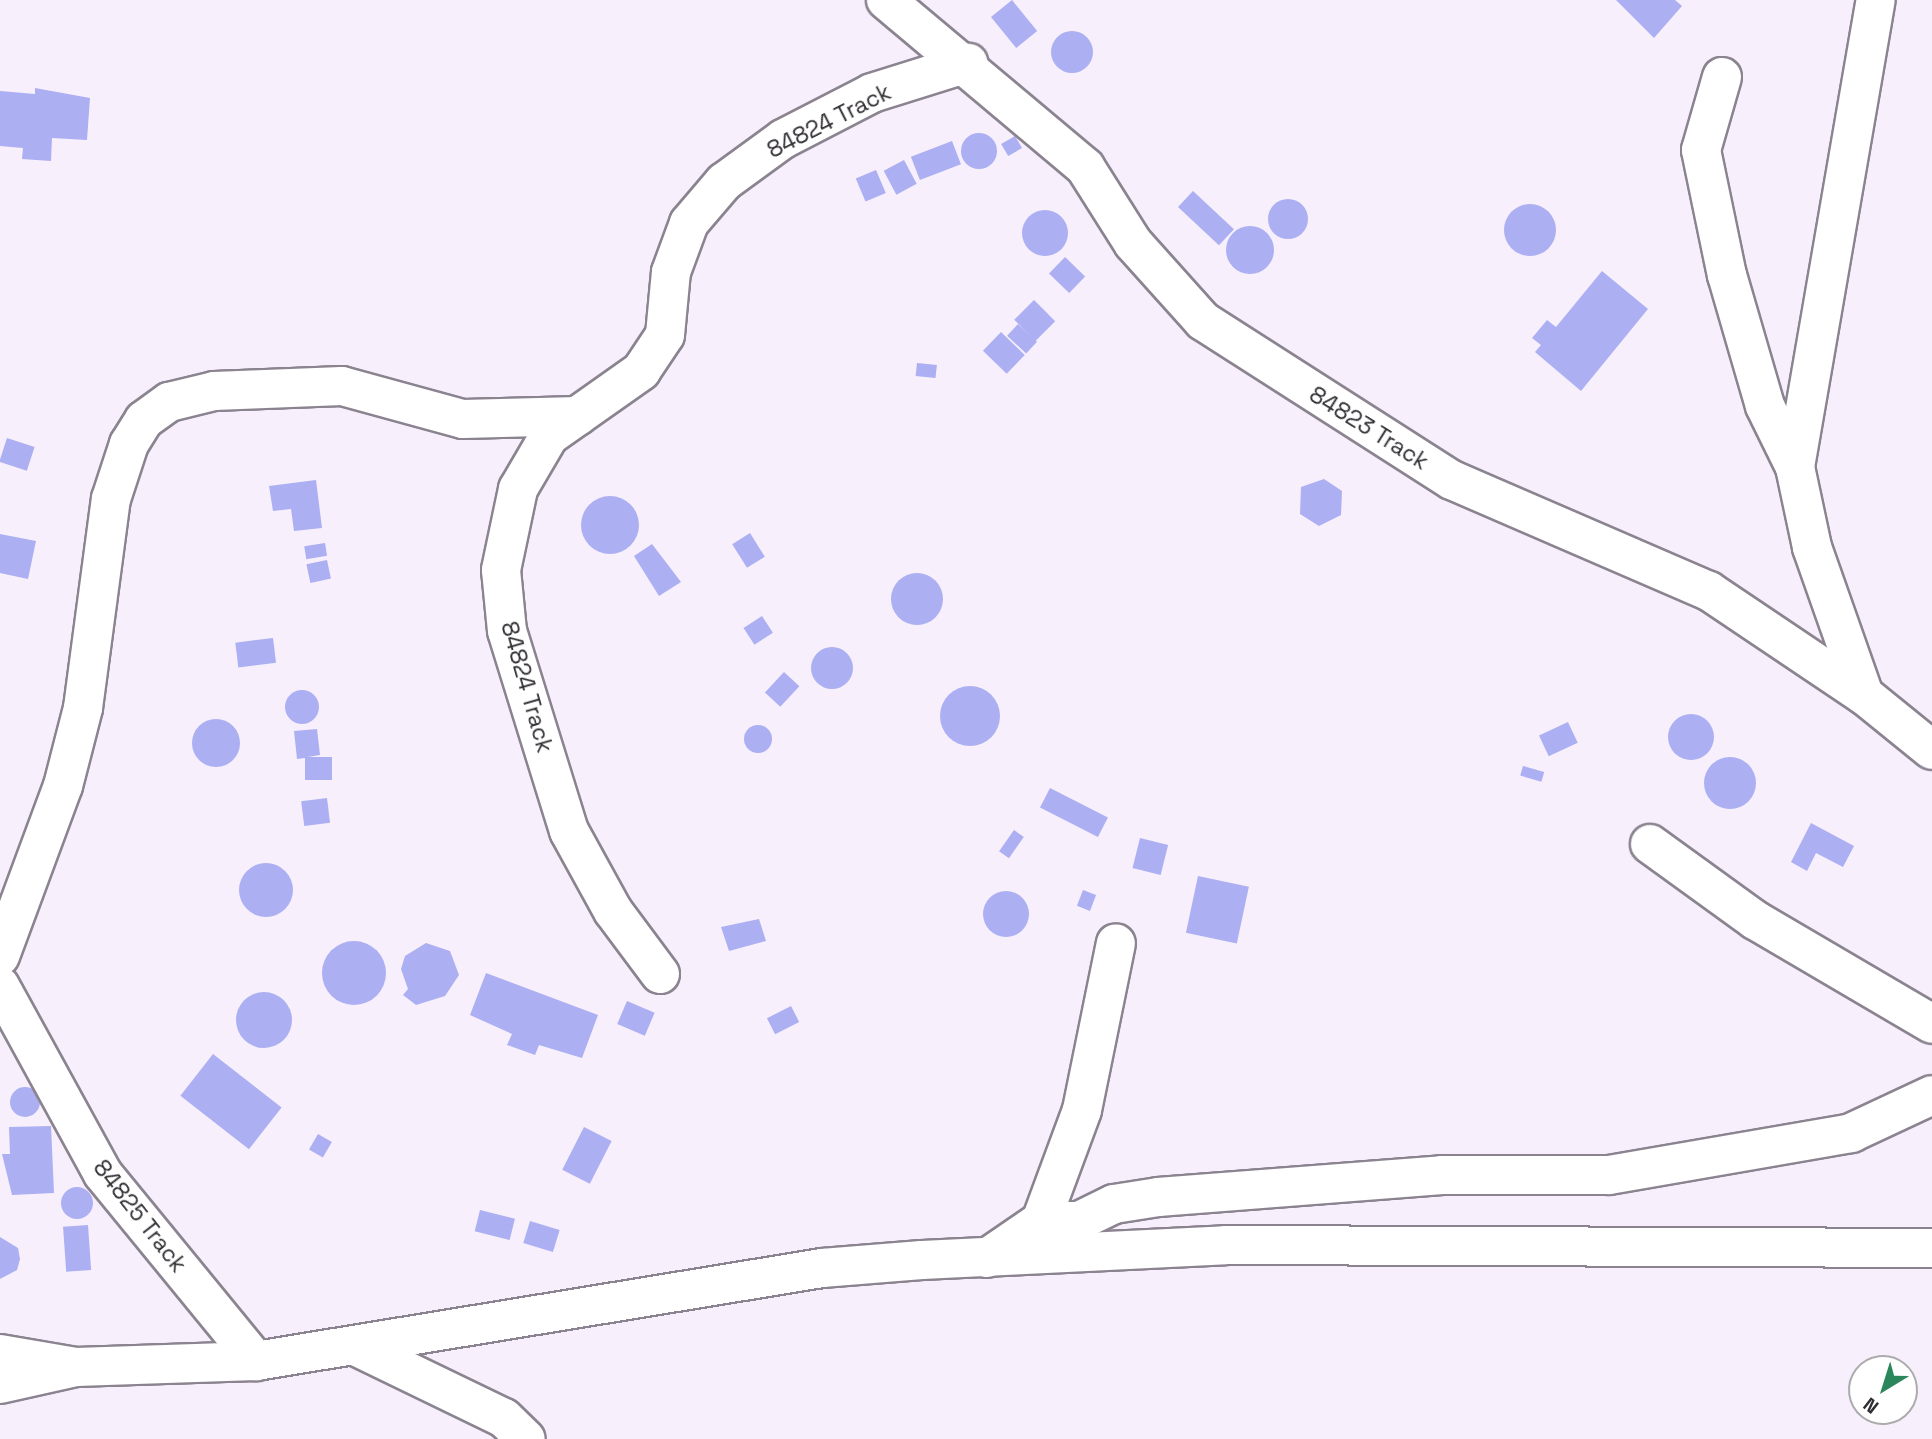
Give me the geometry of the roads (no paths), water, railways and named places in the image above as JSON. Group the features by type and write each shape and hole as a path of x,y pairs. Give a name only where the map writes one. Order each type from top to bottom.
{"street":[{"name":"84823 Track","path":"886,0 968,63 1085,167 1133,243 1203,321 1452,480 1709,591 1864,695 1932,750"},
{"path":"1796,467 1876,0"},
{"name":"84824 Track","path":"660,974 613,911 569,831 507,631 501,570 518,489 549,436 641,372 659,344 671,272 689,223 724,182 783,139 872,93 968,63"},
{"path":"1722,77 1701,150 1727,275 1765,406 1796,467 1812,547 1864,695"},
{"path":"0,956 63,786 83,708 111,499 144,420 169,402 214,391 342,386 464,419 578,416"},
{"path":"1650,844 1755,920 1932,1024"},
{"path":"1041,1221 1082,1110 1116,943"},
{"name":"84825 Track","path":"0,986 103,1174 256,1361"},
{"path":"987,1258 1041,1221 1079,1221 1114,1205 1158,1197 1442,1175 1609,1175 1851,1133 1932,1095"},
{"path":"0,1384 76,1367 256,1361 822,1268 1226,1245 1932,1248"},
{"path":"355,1346 504,1418 526,1439"},
{"path":"0,1354 76,1367"}]}
